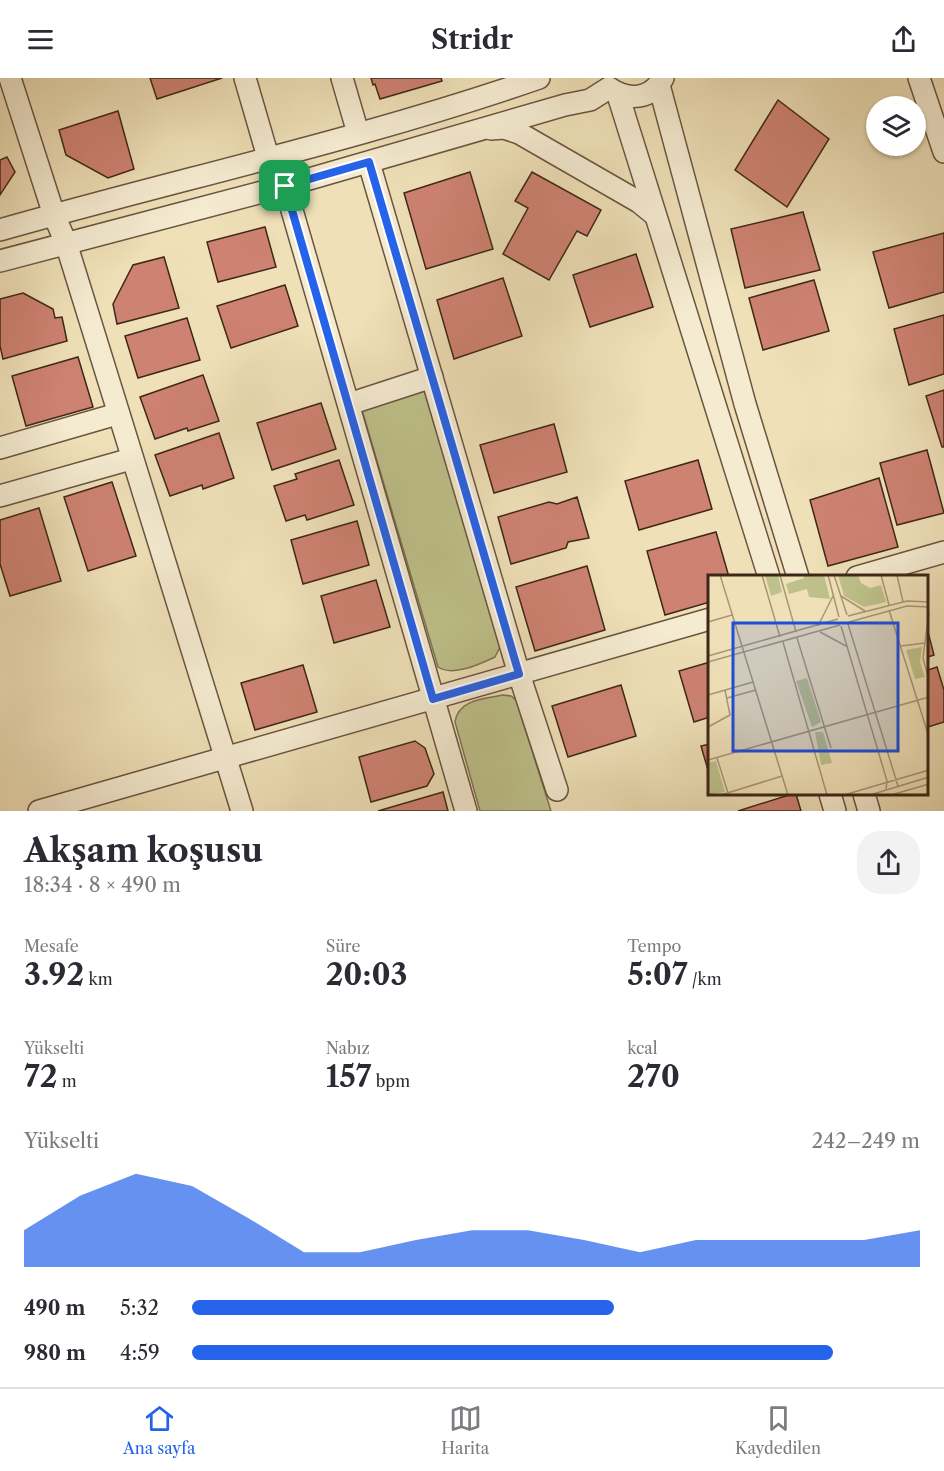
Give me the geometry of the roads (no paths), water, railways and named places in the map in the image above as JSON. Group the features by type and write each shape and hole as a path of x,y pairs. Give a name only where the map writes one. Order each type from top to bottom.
{"street":[{"path":"10,78 54,215 66,243 117,414 242,811"},
{"path":"244,78 268,158"},
{"path":"342,78 358,134"},
{"path":"484,97 496,78"},
{"path":"0,230 358,134 484,97 539,78"},
{"path":"919,78 944,152"},
{"path":"610,87 630,98 640,97 651,92 661,81"},
{"path":"661,81 742,393 797,575"},
{"path":"0,261 285,186 564,105 590,100 610,87"},
{"path":"610,87 655,215 768,575"},
{"path":"478,130 504,128 519,134 639,202 655,215"},
{"path":"369,162 519,674 557,790"},
{"path":"285,186 466,811"},
{"path":"349,404 432,377"},
{"path":"0,448 117,414"},
{"path":"0,496 131,459"},
{"path":"864,575 944,552"},
{"path":"39,811 708,620"},
{"path":"830,796 835,811"},
{"path":"864,796 868,811"}]}
